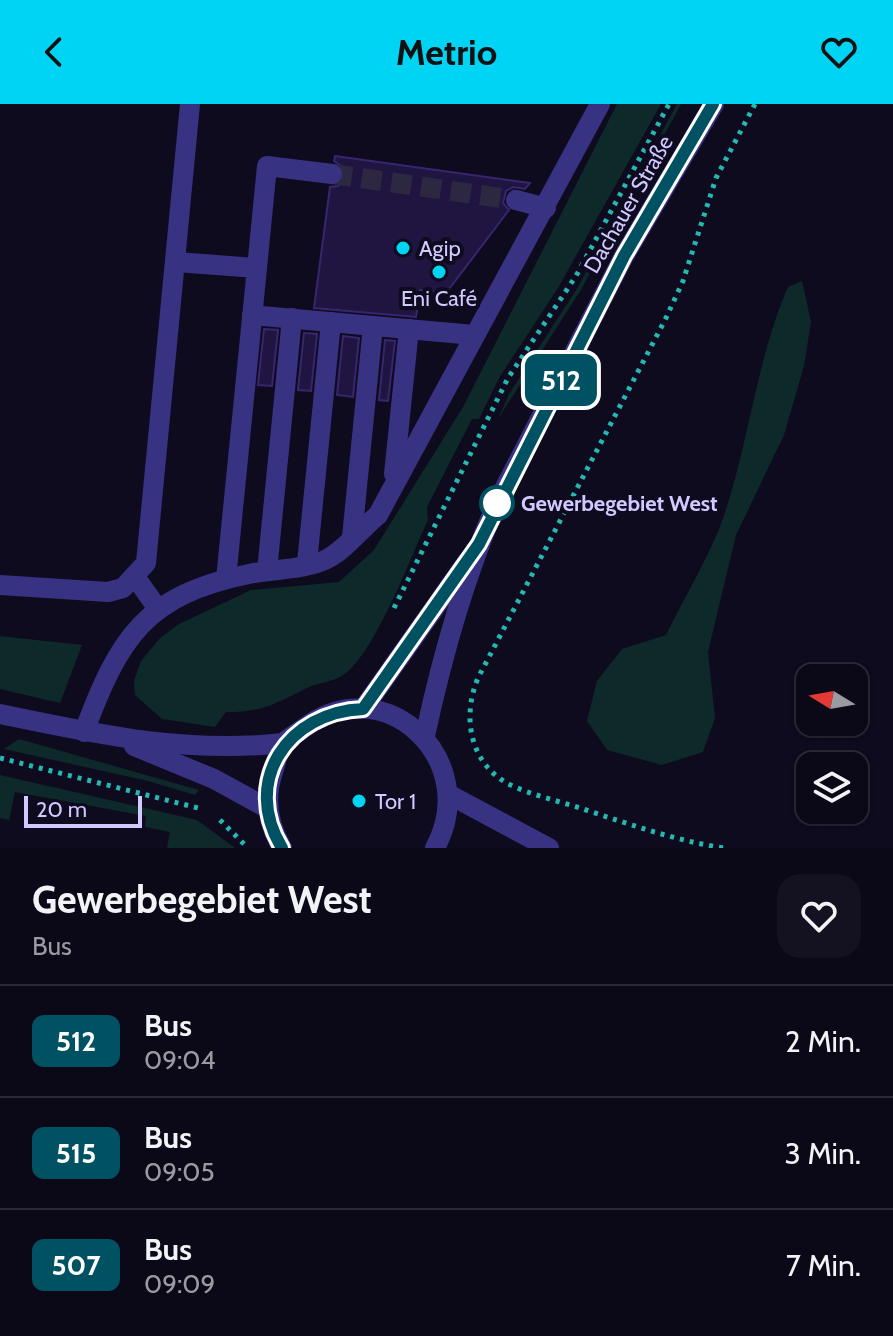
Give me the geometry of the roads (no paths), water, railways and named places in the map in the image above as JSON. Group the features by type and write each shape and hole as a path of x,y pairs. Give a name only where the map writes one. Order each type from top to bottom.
{"street":[{"path":"0,585 108,592 123,588 136,578 146,563 190,104"},
{"name":"Dachauer Straße","path":"363,709 479,544 624,256 714,104"},
{"path":"84,732 118,651 158,609 192,589 327,559 378,515 596,112"},
{"path":"226,579 267,166 332,174"},
{"path":"516,200 546,208"},
{"path":"176,262 257,268"},
{"path":"252,315 474,335"},
{"path":"267,571 292,318"},
{"path":"307,563 331,322"},
{"path":"352,537 373,326"},
{"path":"393,486 409,329"},
{"name":"Dachauer Straße","path":"425,736 437,679 479,544"},
{"path":"136,578 158,609"},
{"path":"0,714 119,740 223,747 284,743 320,718 363,709 396,717 425,736 441,762 450,795 447,820 435,848"},
{"path":"119,740 214,779 267,808"},
{"path":"282,848 267,808 268,785 284,743"},
{"path":"450,795 549,848"}],"tunnel":[{"path":"332,174 516,200"}],"place":[{"name":"Agip","path":"403,248"},
{"name":"Eni Café","path":"439,272"},
{"name":"Gewerbegebiet West","path":"497,503"},
{"name":"Tor 1","path":"359,801"}]}
